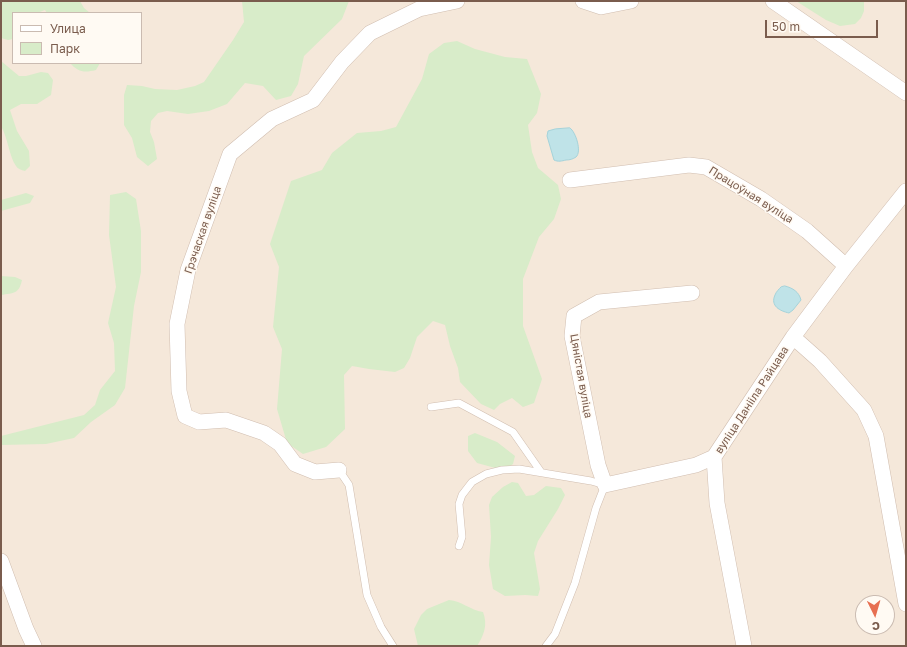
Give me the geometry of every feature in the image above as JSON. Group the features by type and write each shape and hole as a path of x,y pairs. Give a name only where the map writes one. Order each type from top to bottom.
{"street":[{"name":"Грэчаская вуліца","path":"339,470 315,472 295,464 280,444 264,433 226,420 199,422 185,416 178,391 177,324 188,270 230,154 272,119 313,100 342,62 370,33 419,10 457,1"},
{"path":"583,1 601,7 631,1"},
{"path":"774,1 906,93"},
{"name":"Працоўная вуліца","path":"570,180 689,165 706,166 761,199 807,231 846,266"},
{"name":"вуліца Данііла Райцава","path":"744,646 717,502 714,457 793,337 846,266 906,191"},
{"name":"Цяністая вуліца","path":"605,485 598,465 572,336 574,316 599,302 692,293"},
{"path":"793,337 820,361 864,410 876,436 906,604"},
{"path":"605,485 696,465 714,457"},
{"path":"1,560 26,629 34,646"}],"lane":[{"path":"431,407 459,403 513,432 541,472"},
{"path":"459,546 462,537 459,504 462,494 472,482 486,474 502,470 519,469 591,481 605,485 596,508 575,583 556,634 546,646"},
{"path":"339,470 349,485 367,595 393,646"}],"shaded area":[{"path":"1,1 906,1 906,646 1,646"}],"green space":[{"path":"1,1 80,1 84,8 89,12 46,12 45,10 40,12 12,12 12,39 8,40 1,38"},
{"path":"242,1 349,1 342,19 304,56 298,84 291,96 276,100 263,86 245,83 227,104 209,111 188,114 167,111 158,113 151,121 150,132 154,142 157,159 148,166 137,157 132,138 124,125 124,95 127,85 177,90 195,86 204,82 244,22"},
{"path":"796,1 864,1 864,11 861,18 855,24 840,26 826,20"},
{"path":"457,41 475,49 505,57 527,59 541,94 537,113 528,125 532,152 538,168 558,185 561,199 554,219 539,237 523,279 523,326 542,379 534,403 523,407 512,398 500,404 494,410 481,404 460,382 458,368 450,346 445,325 433,321 417,337 410,358 404,368 395,372 352,366 344,375 345,429 326,447 303,454 287,443 277,409 282,349 273,327 279,267 270,244 291,181 322,170 332,153 357,133 381,131 396,127 422,79 429,54 444,43"},
{"path":"1,61 19,76 26,76 41,72 48,73 53,80 51,95 37,104 21,104 10,110 17,131 29,151 30,166 25,171 16,166 1,126"},
{"path":"71,64 99,64 96,70 85,71 76,68"},
{"path":"126,192 136,199 141,231 141,272 134,306 125,388 115,405 91,422 74,438 46,444 1,445 1,436 84,415 95,405 100,390 115,371 114,343 108,323 116,287 109,235 110,195"},
{"path":"26,193 34,196 30,203 1,211 1,200"},
{"path":"1,276 15,277 22,280 21,285 13,293 1,295"},
{"path":"475,433 497,442 515,456 513,464 507,468 499,469 477,463 468,451 468,436"},
{"path":"512,482 518,483 526,496 534,495 546,486 561,488 565,495 538,541 534,553 540,589 538,596 505,596 493,589 489,565 491,537 489,505 492,497 503,487"},
{"path":"449,600 483,612 485,626 482,638 477,646 418,646 414,629 421,615 427,609"}],"water":[{"path":"570,128 578,142 578,154 570,160 554,160 547,136 548,131"},
{"path":"785,286 795,291 801,300 789,313 779,309 774,302 775,294 781,287"}]}
